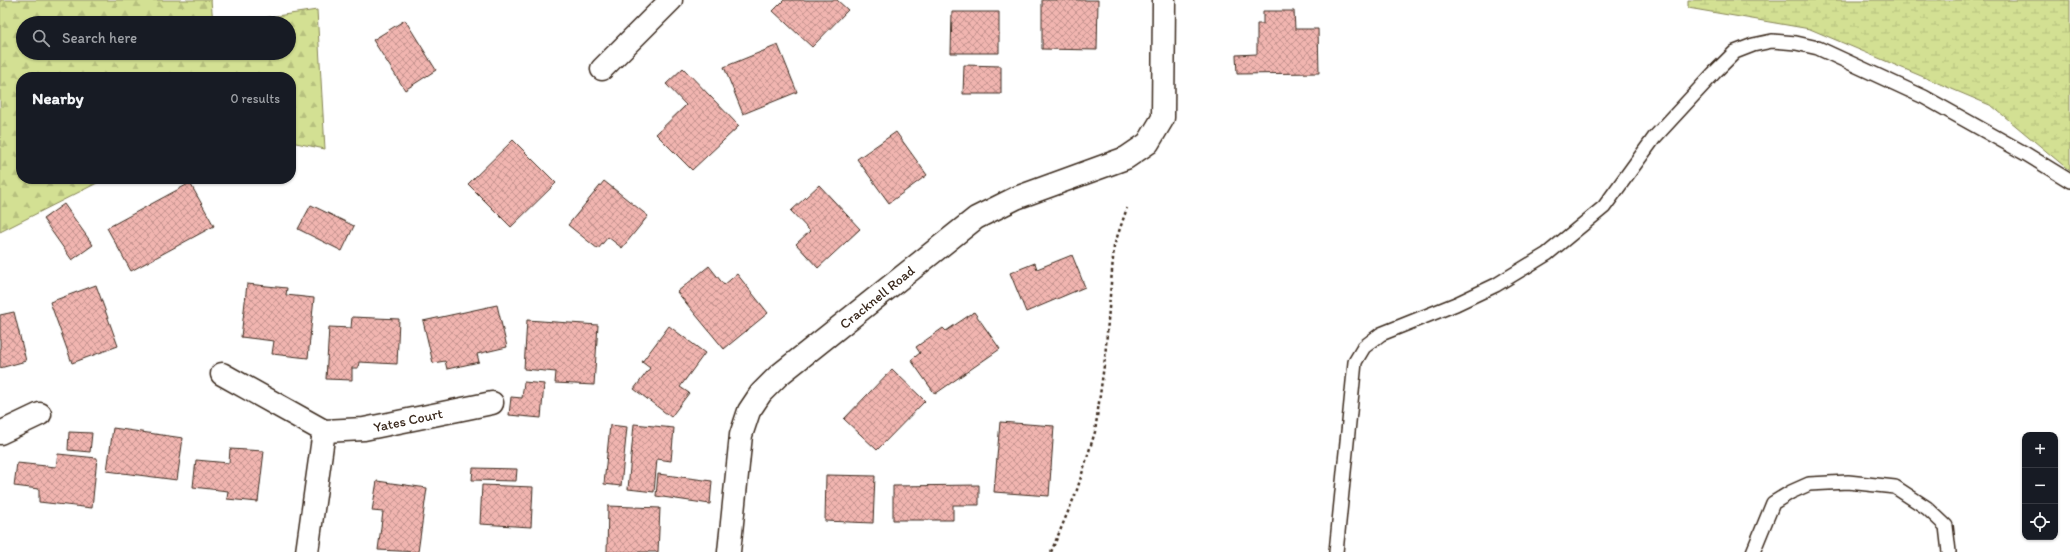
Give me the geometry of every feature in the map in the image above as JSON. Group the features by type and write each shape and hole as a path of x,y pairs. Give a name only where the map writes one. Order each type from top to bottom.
{"street":[{"path":"602,69 670,0"},
{"name":"Cracknell Road","path":"729,552 741,436 749,411 761,393 779,375 976,218 1016,198 1126,158 1148,143 1163,118 1164,0"},
{"path":"222,374 324,431 307,552"},
{"name":"Yates Court","path":"324,431 364,429 492,403"},
{"path":"0,433 40,414"}],"lane":[{"path":"1336,552 1355,362 1364,347 1381,334 1456,304 1496,286 1547,254 1604,207 1654,138 1682,106 1735,52 1772,41 1796,43 1818,48 1924,97 2026,154 2070,182"},
{"path":"1753,552 1773,503 1791,492 1809,484 1848,482 1896,487 1927,508 1946,526 1949,552"}],"path":[{"path":"1051,552 1076,493 1095,432 1105,358 1114,246 1127,208"}],"green space":[{"path":"0,0 211,0 212,16 16,16 16,60 296,60 296,16 276,16 317,10 325,149 296,143 296,72 16,72 16,184 95,184 0,232"},
{"path":"1688,0 2070,0 2070,171 1992,106 1810,29 1688,8"}],"building":[{"path":"784,0 837,0 848,10 812,47 773,11"},
{"path":"1042,0 1098,0 1097,50 1042,49"},
{"path":"1263,11 1294,11 1295,29 1318,29 1319,73 1237,74 1236,55 1257,54 1257,24 1263,24"},
{"path":"952,12 999,12 999,53 951,53"},
{"path":"405,20 436,70 405,90 373,40"},
{"path":"778,45 797,92 743,114 724,67"},
{"path":"964,65 1001,66 1001,94 963,94"},
{"path":"683,68 739,126 692,170 656,134 686,105 666,84"},
{"path":"896,132 927,175 889,203 857,159"},
{"path":"513,140 556,183 511,227 468,184"},
{"path":"604,181 648,216 622,248 608,237 598,249 568,225"},
{"path":"188,184 191,184 214,226 131,271 107,228"},
{"path":"819,185 860,229 818,268 796,244 810,231 791,211"},
{"path":"64,204 93,245 72,260 43,219"},
{"path":"311,205 354,226 342,251 298,229"},
{"path":"1072,255 1085,287 1026,312 1010,273 1035,263 1037,269"},
{"path":"709,266 724,285 737,274 768,313 724,349 677,292"},
{"path":"247,284 287,288 286,295 314,298 308,358 272,354 274,341 241,337"},
{"path":"96,285 118,346 72,363 50,302"},
{"path":"497,305 507,347 477,354 479,362 447,369 445,361 433,363 423,321"},
{"path":"14,312 26,361 0,368 0,315"},
{"path":"974,312 1000,349 935,394 911,360 920,353 916,347 943,328 946,331"},
{"path":"352,317 399,319 397,364 359,362 358,368 352,368 352,380 326,379 329,327 351,328"},
{"path":"527,320 598,325 594,385 555,383 556,372 524,369"},
{"path":"669,326 705,353 680,387 689,393 671,417 634,389 650,368 642,362"},
{"path":"892,369 925,401 877,450 844,419"},
{"path":"524,382 544,384 541,418 509,415 511,397 522,398"},
{"path":"1000,422 1054,426 1049,496 994,492"},
{"path":"634,424 674,428 671,461 657,459 654,492 628,489"},
{"path":"610,425 627,427 621,486 604,484"},
{"path":"113,428 183,438 177,480 107,471"},
{"path":"69,432 92,433 90,452 68,450"},
{"path":"230,449 264,451 258,502 227,499 228,491 193,487 196,460 229,463"},
{"path":"58,454 97,458 92,508 39,502 39,489 14,486 17,463 56,467"},
{"path":"473,468 517,469 516,481 472,480"},
{"path":"658,474 712,481 710,504 656,496"},
{"path":"826,475 875,476 873,523 825,521"},
{"path":"377,481 427,488 418,552 378,550 383,512 372,511"},
{"path":"482,485 533,487 531,527 480,524"},
{"path":"979,485 979,505 953,505 953,520 893,520 893,486"},
{"path":"608,506 660,508 658,552 607,552"}]}
